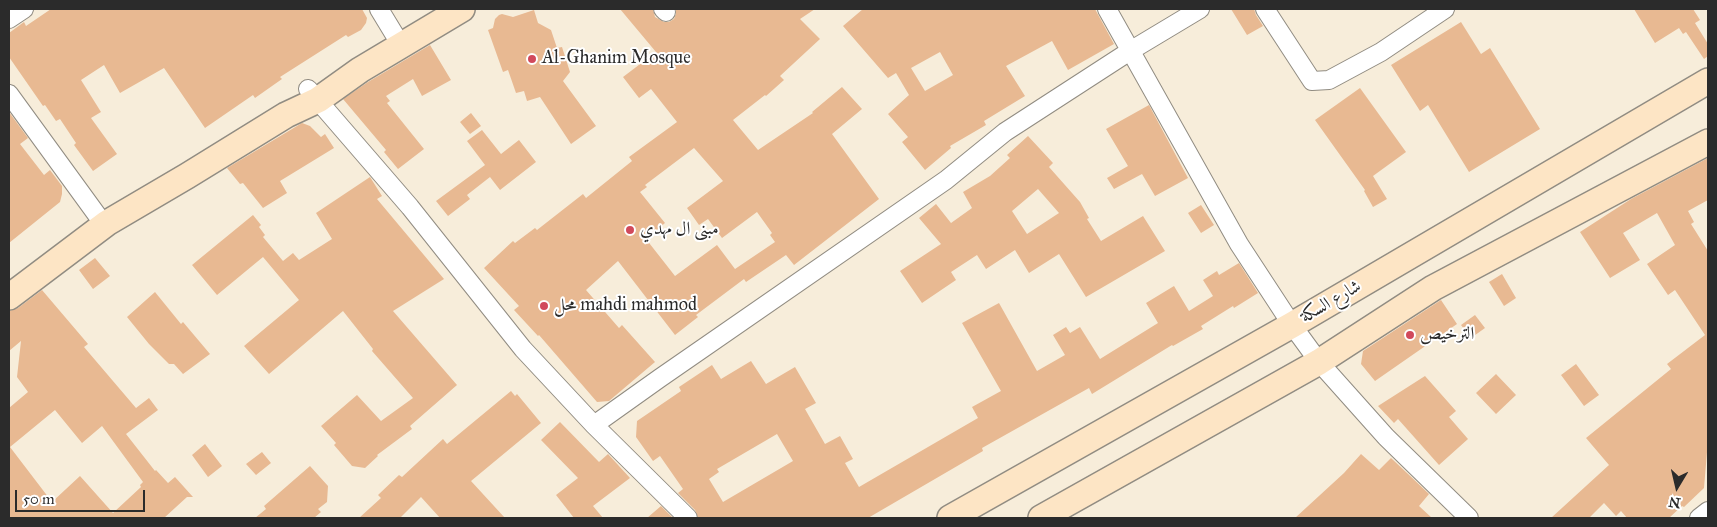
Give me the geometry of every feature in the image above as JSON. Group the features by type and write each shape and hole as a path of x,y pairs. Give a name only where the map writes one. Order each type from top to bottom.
{"main road":[{"path":"9,297 106,223 286,115 313,94 396,37 442,9"},
{"path":"9,283 97,215 313,94 360,70 462,9"},
{"name":"شارع السكة","path":"950,518 1292,325 1708,81"},
{"path":"1041,518 1319,362 1433,288 1708,142"}],"street":[{"path":"9,19 24,9"},
{"path":"379,9 396,37"},
{"path":"1108,9 1239,244 1292,325 1319,362 1386,437 1469,518"},
{"path":"594,425 946,180 1005,132 1130,51 1200,9"},
{"path":"1265,9 1312,81 1329,80 1338,76 1381,52 1445,9"},
{"path":"9,94 97,215"},
{"path":"313,94 410,207 523,349 594,425 688,518"},
{"path":"1699,518 1708,510"}],"building":[{"path":"51,9 362,9 367,18 361,30 348,37 346,35 280,77 282,79 255,98 253,95 205,128 164,68 120,93 104,65 81,80 101,112 91,118 117,154 93,171 74,145 76,143 60,119 56,121 45,105 43,106 9,57 9,33 24,22 26,26"},
{"path":"620,9 653,9 655,17 664,22 669,22 674,19 676,9 815,9 800,19 820,39 780,76 784,80 733,120 758,150 813,113 842,87 862,109 832,134 879,199 794,265 786,255 746,282 744,279 696,315 698,317 675,335 618,261 586,290 619,328 622,325 655,362 609,401 597,402 539,335 514,310 519,306 484,268 513,241 515,243 535,228 537,230 583,194 586,198 632,161 629,157 677,122 651,89 639,98 623,77 656,52","holes":["694,148 723,181 687,208 699,225 708,219 722,238 757,212 772,233 770,235 775,242 735,269 717,245 675,276 646,239 665,223 640,192 647,187 645,185"]},
{"path":"863,9 1095,9 1114,44 1068,70 1052,41 1006,66 1025,96 984,121 986,125 950,146 951,148 925,170 902,142 908,137 888,114 909,95 896,73 888,78 843,26","holes":["940,52 953,75 925,91 911,68"]},
{"path":"1231,9 1254,9 1263,26 1247,35"},
{"path":"1634,9 1693,9 1700,20 1695,23 1708,44 1708,56 1704,59 1686,32 1683,34 1679,28 1655,43"},
{"name":"Al-Ghanim Mosque","path":"534,10 538,23 551,30 557,48 562,47 570,72 563,81 596,126 571,144 540,97 527,101 524,91 516,93 508,70 503,72 488,30 493,28 495,19 499,15 513,17"},
{"path":"1461,22 1481,54 1490,48 1540,129 1469,172 1428,105 1420,111 1391,65"},
{"path":"430,45 451,80 422,96 413,79 386,96 390,101 387,103 424,149 398,169 384,152 386,150 343,99"},
{"path":"1360,88 1406,152 1373,176 1387,199 1373,207 1365,190 1315,120"},
{"path":"1149,105 1188,178 1155,196 1142,174 1114,189 1107,178 1128,166 1106,129"},
{"path":"9,112 28,138 20,144 44,175 50,170 62,186 62,194 60,202 9,243"},
{"path":"471,113 481,126 470,134 460,122"},
{"path":"302,123 310,126 321,137 325,134 334,148 280,181 287,193 263,208 243,183 240,184 227,168"},
{"path":"482,130 501,154 519,140 536,162 500,190 490,177 467,195 470,199 448,216 436,201 485,165 467,141"},
{"path":"1028,136 1053,163 1049,167 1080,202 1089,218 1087,219 1101,241 1143,216 1165,251 1086,297 1059,254 1029,273 1015,250 986,269 977,255 951,272 956,280 922,303 900,271 941,244 919,218 936,204 951,223 972,208 963,192 990,176 1010,158 1007,155","holes":["1038,189 1059,213 1027,234 1012,211"]},
{"path":"1708,158 1708,200 1688,211 1694,222 1691,224 1708,251 1708,440 1704,488 1669,518 1627,518 1621,511 1616,516 1604,503 1589,518 1551,518 1609,465 1586,438 1671,369 1667,364 1705,335 1675,290 1668,295 1647,264 1675,245 1657,213 1623,233 1640,260 1610,278 1580,232 1631,199"},
{"path":"370,177 382,196 377,199 444,279 393,311 457,385 410,426 412,429 377,455 365,468 352,466 321,426 357,395 381,421 413,398 372,351 373,349 343,311 269,374 244,346 299,300 263,257 217,295 192,265 253,215 261,225 259,227 265,235 263,237 283,261 293,253 299,260 332,239 316,213"},
{"path":"1201,205 1214,225 1201,233 1188,213"},
{"path":"95,258 110,276 93,289 79,270"},
{"path":"1239,263 1258,293 1201,326 1203,329 1172,345 1092,394 1089,388 982,448 983,451 868,518 698,518 695,510 678,493 683,489 660,456 653,461 636,437 637,421 681,391 679,387 712,365 721,379 751,361 766,384 795,367 816,403 805,409 825,444 840,436 853,459 845,463 859,487 978,418 972,407 1001,391 962,323 999,303 1037,371 1065,355 1053,335 1066,327 1070,333 1080,327 1100,359 1158,323 1146,303 1174,286 1189,311 1213,296 1203,280 1217,271 1219,275","holes":["777,434 793,461 723,502 709,479 719,472 717,469"]},
{"path":"1502,274 1516,298 1504,306 1489,282"},
{"path":"42,290 88,344 84,347 136,408 149,398 158,410 126,434 155,471 168,483 175,477 193,497 187,497 164,518 9,518 9,408 28,392 17,377 21,341 9,351 9,311 18,308","holes":["55,410 82,443 102,426 143,482 140,485 141,487 113,513 80,476 52,502 10,447"]},
{"path":"155,292 181,324 183,322 210,354 183,374 174,364 169,364 149,344 127,317"},
{"name":"الترخيص","path":"1441,300 1457,324 1375,381 1361,364 1363,351"},
{"path":"1475,315 1485,328 1471,338 1461,325"},
{"path":"1576,364 1599,395 1584,406 1561,375"},
{"path":"1496,374 1516,395 1496,414 1476,393"},
{"path":"1425,376 1456,411 1449,417 1468,439 1439,465 1398,419 1394,423 1378,406"},
{"path":"511,391 515,396 517,394 541,423 471,481 505,518 440,518 421,497 400,518 359,518 381,498 378,495 399,475 402,477 443,439 447,444"},
{"path":"560,422 599,462 608,454 630,478 593,506 603,518 574,518 556,495 578,478 541,440"},
{"path":"205,444 222,466 208,477 192,455"},
{"path":"262,452 271,463 256,475 246,464"},
{"path":"1361,454 1379,470 1391,458 1429,494 1419,506 1432,518 1295,518 1344,473"},
{"path":"310,466 328,486 327,502 318,509 321,512 314,518 255,518 266,509 264,506"},
{"path":"661,506 673,518 647,518"}],"place":[{"name":"Al-Ghanim Mosque","path":"532,59"},
{"name":"مبنى ال مهدي","path":"630,230"},
{"name":"محل mahdi mahmod","path":"544,306"},
{"name":"الترخيص","path":"1410,335"}]}
